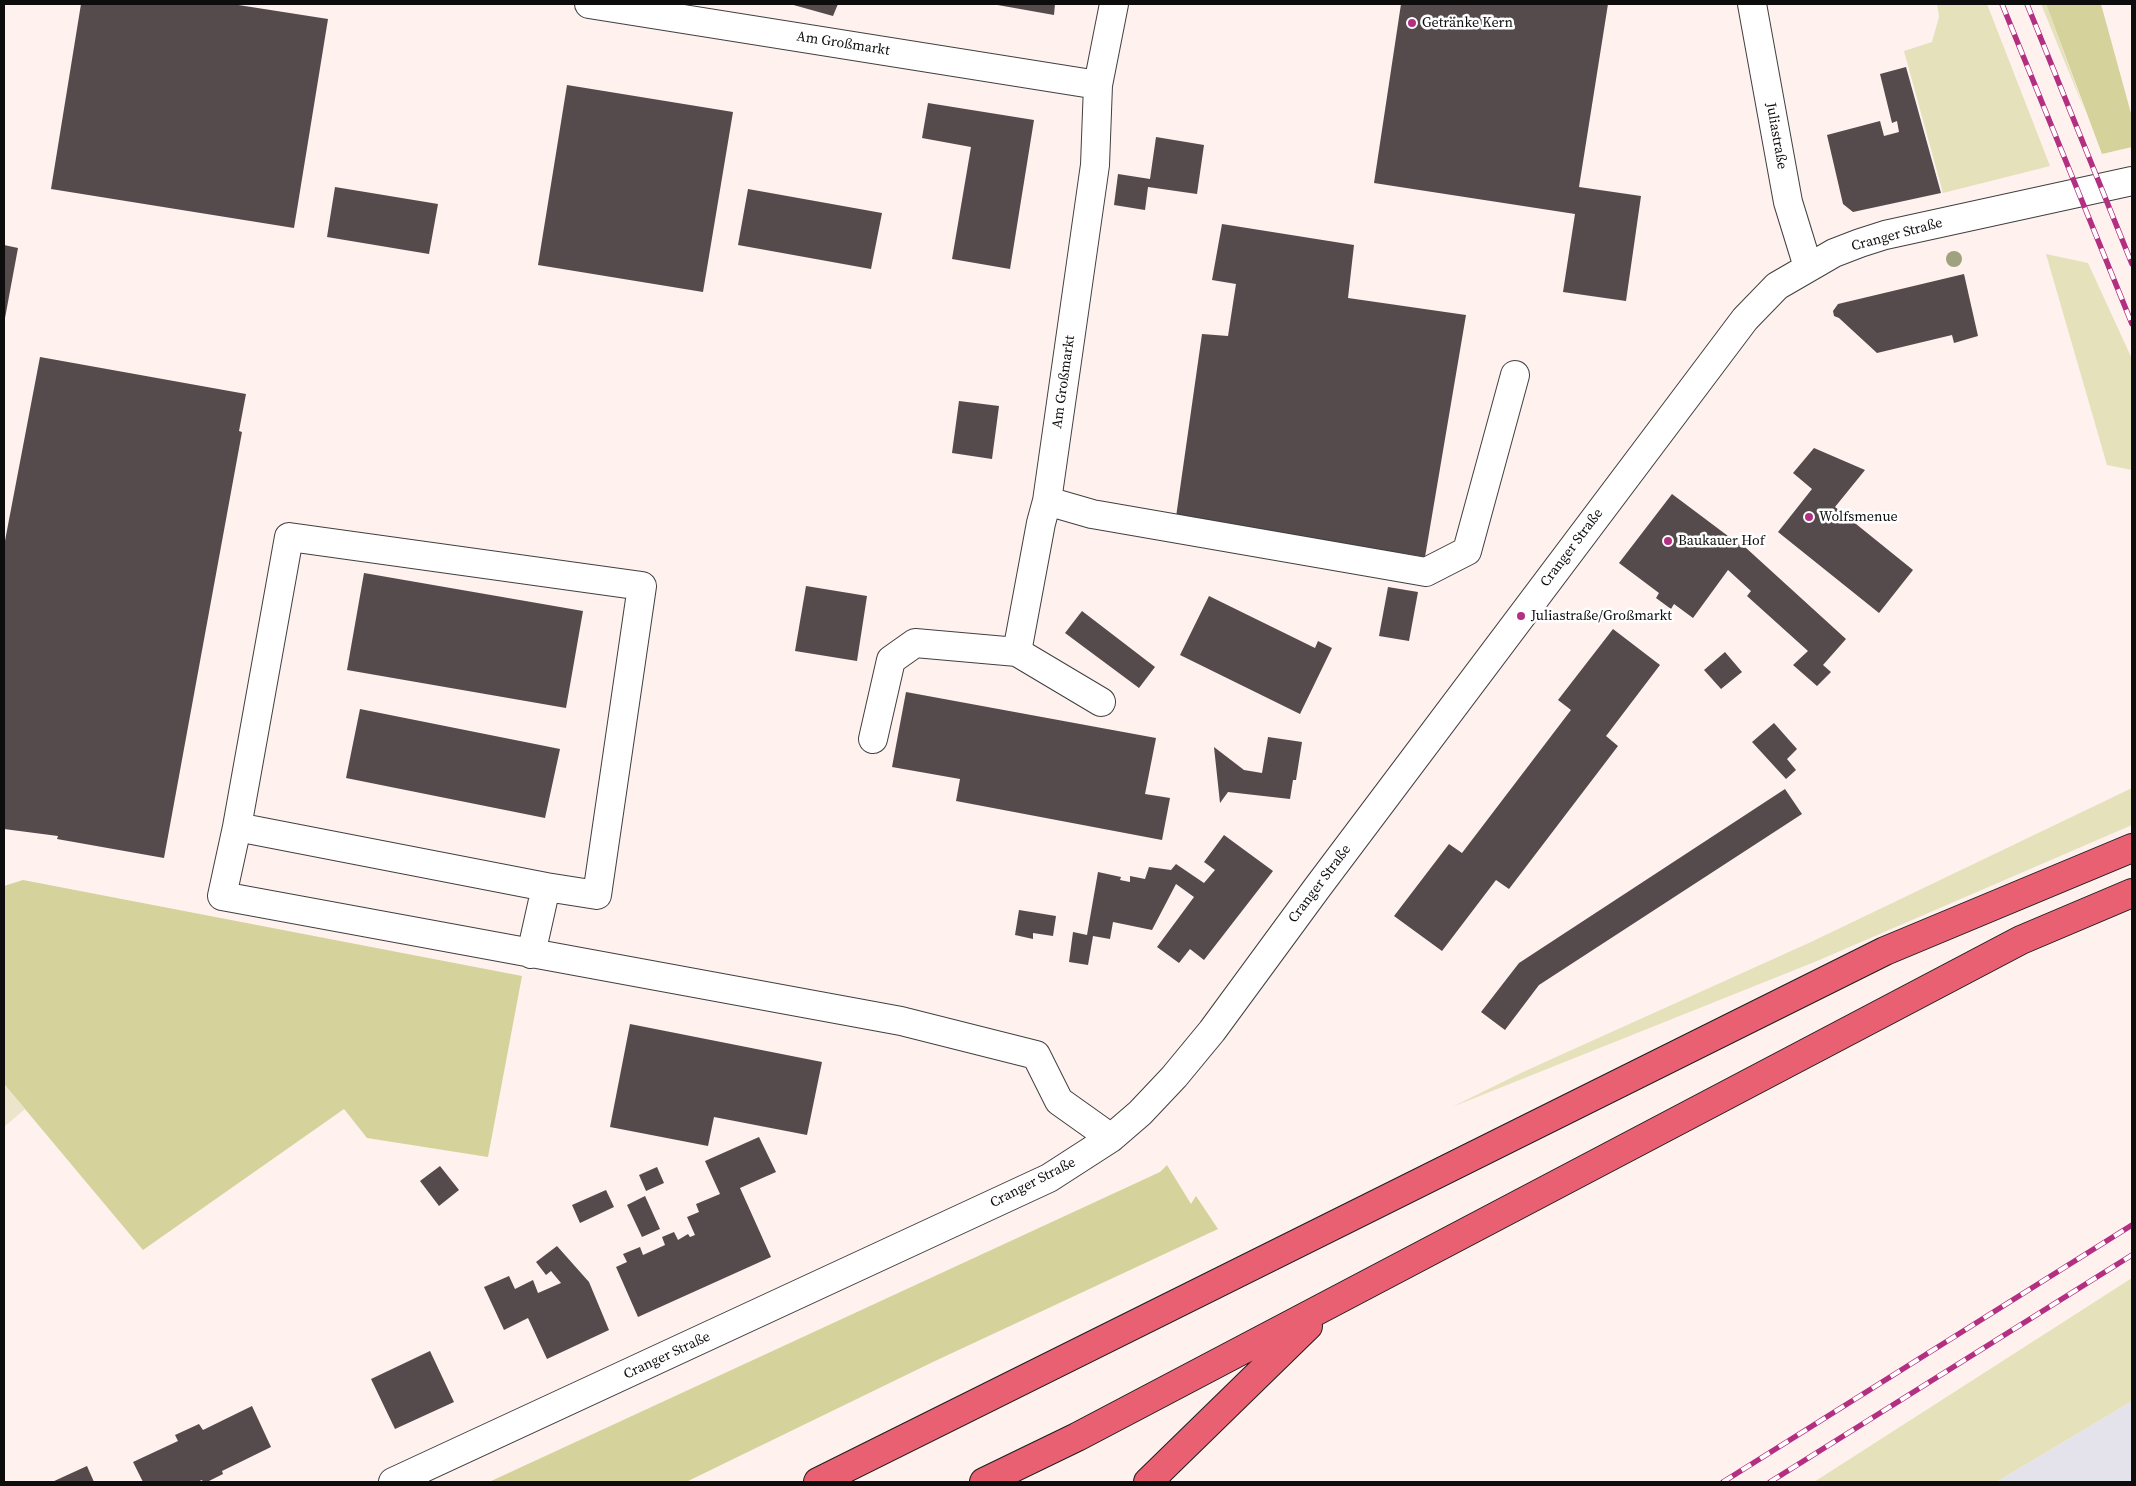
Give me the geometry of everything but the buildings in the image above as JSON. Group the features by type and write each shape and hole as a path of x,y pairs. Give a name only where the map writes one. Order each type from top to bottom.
{"highway":[{"path":"818,1482 1885,951 2132,848"},
{"path":"984,1482 1077,1437 1330,1305 2021,940 2132,893"},
{"path":"1148,1482 1330,1305"}],"street":[{"name":"Am Großmarkt","path":"589,4 1098,85"},
{"name":"Am Großmarkt","path":"1017,652 1041,523 1047,501 1095,165 1098,85 1114,4"},
{"name":"Juliastraße","path":"1752,4 1788,202 1808,267"},
{"name":"Cranger Straße","path":"393,1482 1048,1178 1111,1138 1140,1113 1174,1077 1212,1031 1353,840 1744,320 1777,286 1834,253 1885,235 2132,181"},
{"path":"1047,501 1092,514 1426,572 1467,551 1515,374"},
{"path":"237,827 546,887 597,895 642,586 289,537 237,827 222,896 901,1021 1036,1055 1059,1101 1111,1138"},
{"path":"873,740 892,660 915,643 1017,652 1102,702"},
{"path":"531,954 546,887"}],"shaded area":[{"path":"1937,4 1987,4 2050,166 1943,193 1904,51 1932,42 1939,17"},
{"path":"2041,4 2046,4 2085,111"},
{"path":"2046,4 2101,4 2132,117 2132,147 2102,154"},
{"path":"2046,254 2088,263 2132,359 2132,470 2107,465"},
{"path":"2132,788 2132,825 1817,961 1452,1107 1523,1072 1811,942"},
{"path":"23,880 522,976 488,1157 367,1138 344,1109 143,1250 4,1084 4,886"},
{"path":"4,1084 25,1109 4,1127"},
{"path":"1167,1165 1191,1204 1196,1196 1218,1229 935,1361 686,1482 489,1482 1160,1172"},
{"path":"2132,1278 2132,1401 1996,1482 1814,1482"},
{"path":"2132,1401 2132,1482 1996,1482"}],"railway":[{"path":"2002,4 2132,324"},
{"path":"2027,4 2132,264"},
{"path":"1723,1482 2132,1225"},
{"path":"1770,1482 2132,1255"}],"place":[{"name":"Getränke Kern","path":"1412,23"},
{"name":"Wolfsmenue","path":"1809,517"},
{"name":"Baukauer Hof","path":"1668,541"},
{"name":"Juliastraße/Großmarkt","path":"1521,616"}]}
